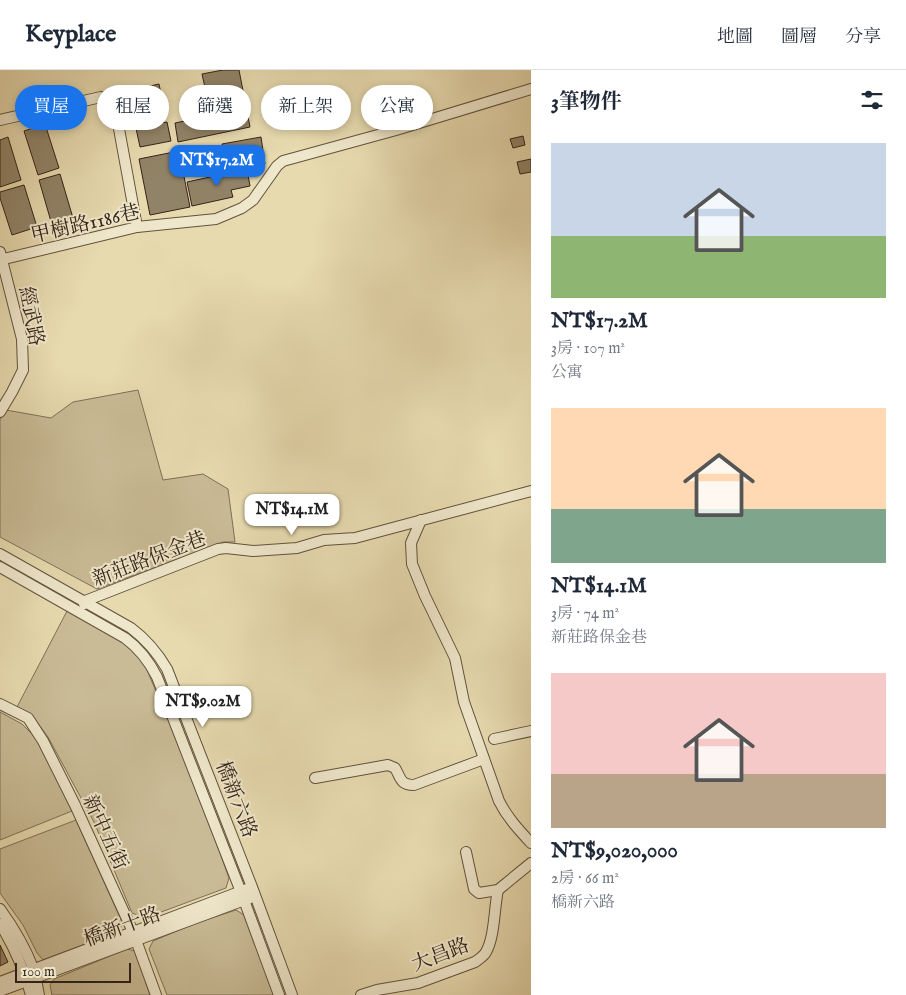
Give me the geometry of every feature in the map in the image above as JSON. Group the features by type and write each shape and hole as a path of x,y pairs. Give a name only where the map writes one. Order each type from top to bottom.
{"street":[{"name":"甲樹路1186巷","path":"1,258 137,227 216,219 242,208 253,200 277,166 284,161 396,130 531,89"},
{"path":"0,120 101,97 110,100 115,108 137,227"},
{"name":"經武路","path":"0,412 22,370 22,339 1,258"},
{"name":"新莊路保金巷","path":"80,612 85,601 218,549 253,551 297,548 324,540 355,538 531,491"},
{"path":"421,520 411,543 412,564 455,658 464,702 499,800 512,823 531,842"},
{"name":"橋新六路","path":"0,554 124,624 149,643 159,656 167,669 254,891 292,995"},
{"name":"橋新六路","path":"0,566 125,638 134,644 150,663 279,995"},
{"name":"新中五街","path":"0,704 28,718 43,740 75,805 134,936 156,995"},
{"path":"494,739 531,731"},
{"path":"315,778 388,766 395,768 404,784 414,784 484,759"},
{"path":"466,852 474,889 479,893 498,890 531,863"},
{"name":"大昌路","path":"360,995 376,990 418,983 475,962 482,957 487,951 492,933 498,890"},
{"name":"橋新十路","path":"0,982 30,975 254,891"},
{"path":"0,909 13,928 39,995"},
{"path":"0,924 30,975 31,995"},
{"name":"橋新十路","path":"0,991 30,975"}],"shaded area":[{"path":"138,390 163,480 203,474 228,489 235,542 223,542 97,589 0,537 0,420 6,410 51,418 73,402"},
{"path":"67,611 109,633 128,646 144,663 193,778 229,878 226,888 145,918 132,913 94,822 48,737 31,714 17,707"},
{"path":"0,712 22,724 38,740 72,811 0,840"},
{"path":"76,820 123,924 117,932 43,960 37,953 23,925 0,893 0,849"},
{"path":"236,910 244,915 274,995 167,995 149,949 153,941 196,923"},
{"path":"127,949 135,951 150,995 52,995 50,985 54,979"}],"building":[{"path":"223,70 239,70 242,85 204,85 202,74"},
{"path":"179,122 179,130 236,130 178,142 175,123"},
{"path":"47,130 59,168 38,175 24,131"},
{"path":"136,130 169,130 171,141 140,147"},
{"path":"523,136 525,145 513,148 510,139"},
{"path":"8,137 21,180 0,187 0,140"},
{"path":"261,137 265,164 226,171 222,144"},
{"path":"179,151 190,207 150,215 139,159"},
{"path":"531,159 531,172 520,174 517,162"},
{"path":"247,169 250,186 231,190 233,197 192,206 187,182"},
{"path":"60,174 73,218 52,225 39,180"},
{"path":"24,185 37,227 12,235 0,198 0,192"},
{"path":"0,945 8,962 0,966"}]}
